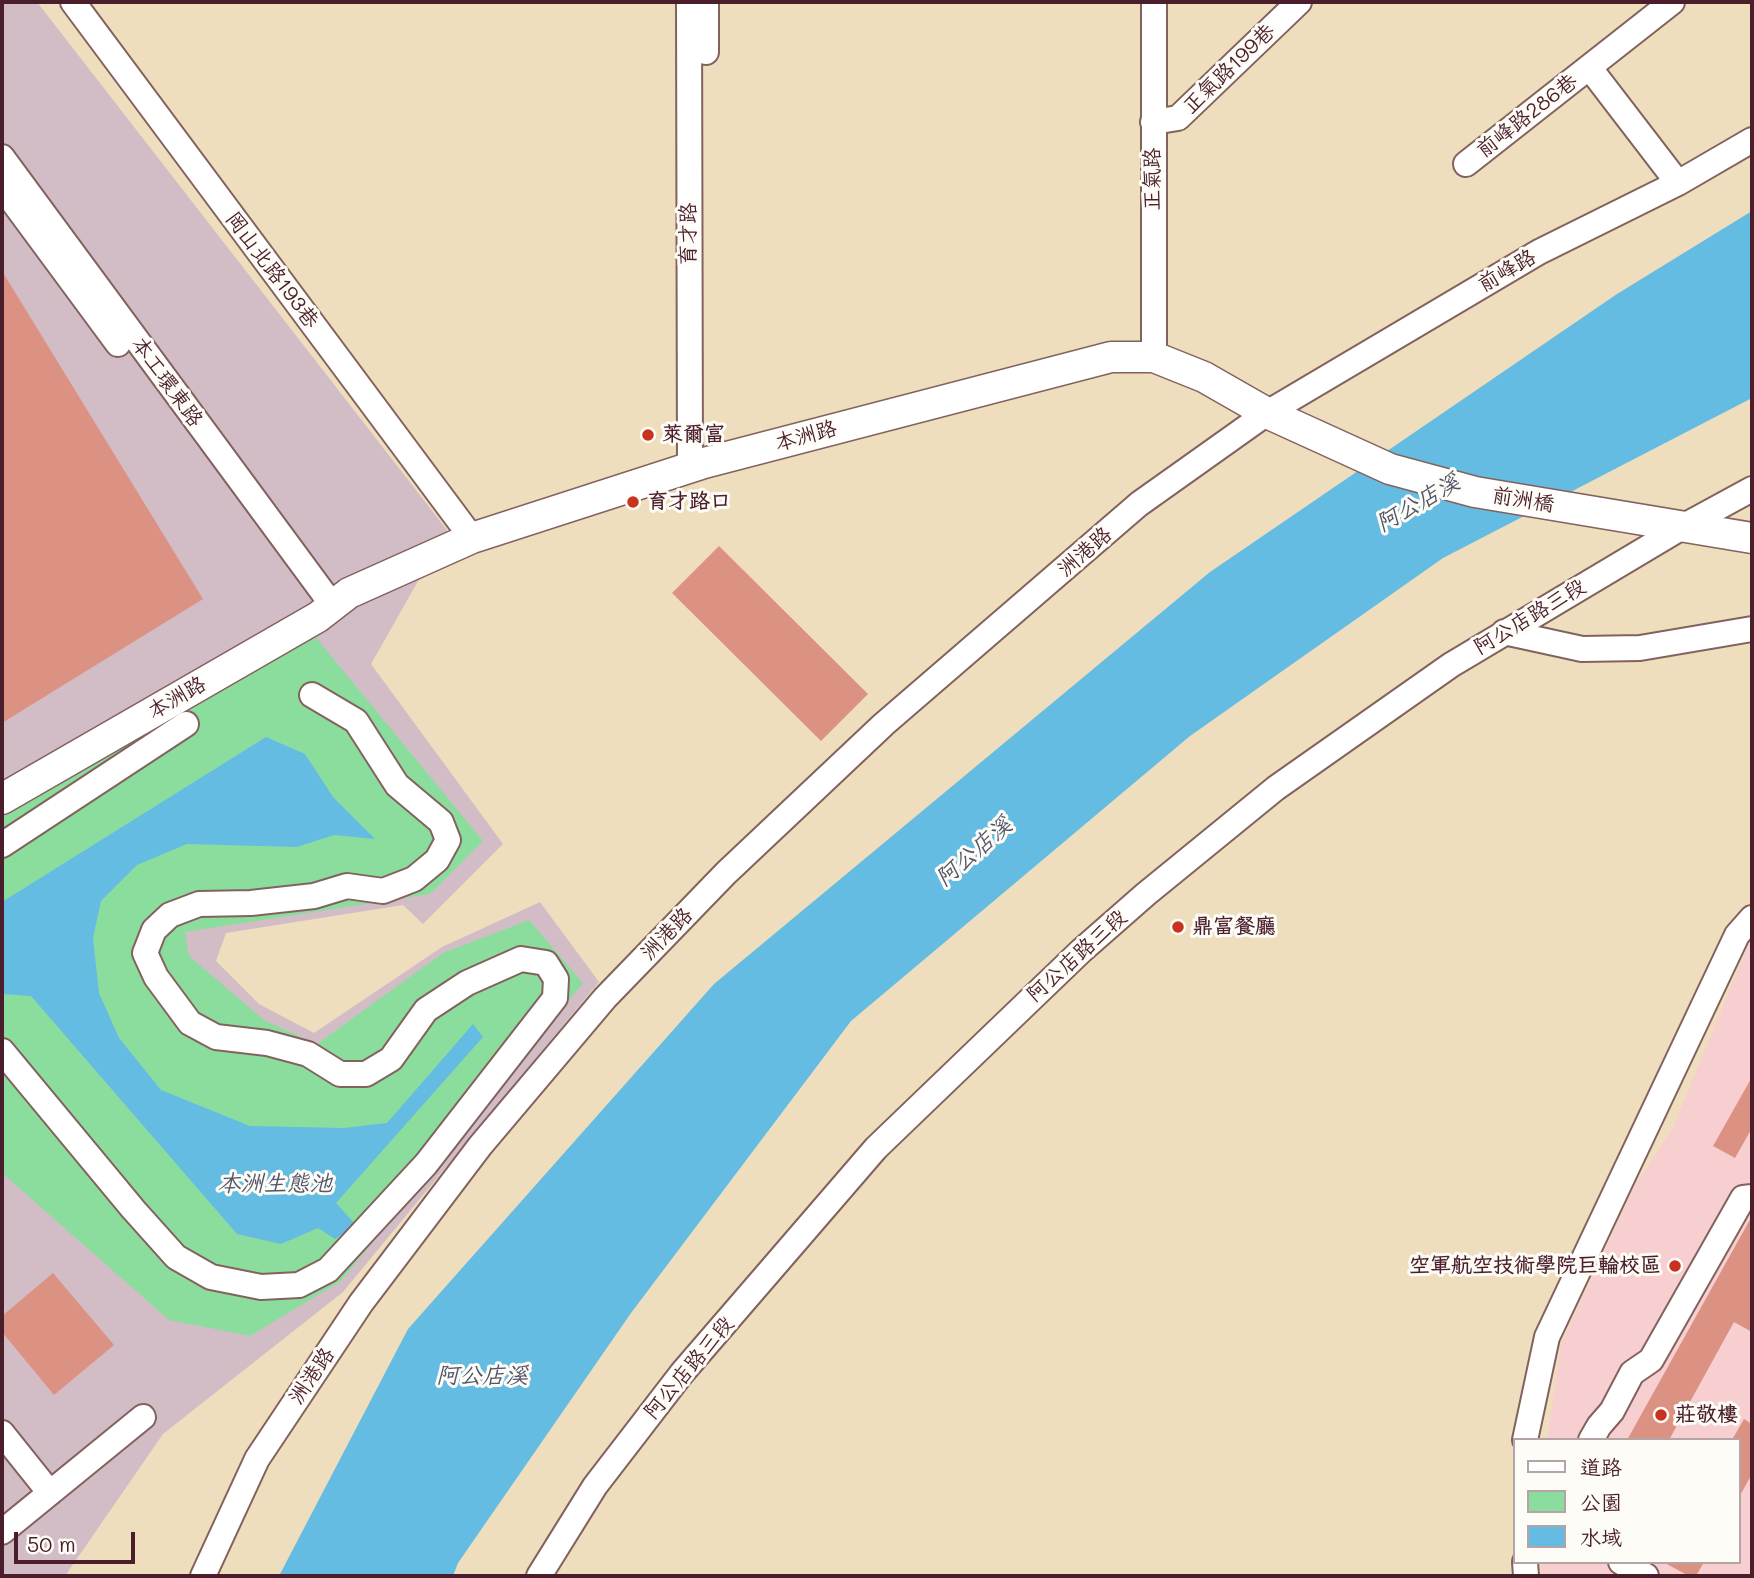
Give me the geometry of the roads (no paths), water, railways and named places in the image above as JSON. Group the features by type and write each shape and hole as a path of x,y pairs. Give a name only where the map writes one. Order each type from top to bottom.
{"main road":[{"name":"本洲路","path":"2,777 326,602 472,538 697,465 1111,357 1154,357 1204,377 1267,413"},
{"name":"前洲橋","path":"1267,413 1390,469 1475,492 1684,526"},
{"path":"1684,526 1752,538"},
{"name":"本洲路","path":"2,799 326,602"}],"street":[{"name":"岡山北路193巷","path":"73,2 472,538"},
{"name":"育才路","path":"689,2 697,465"},
{"name":"育才路","path":"697,465 706,2"},
{"name":"正氣路","path":"1154,2 1154,357"},
{"name":"正氣路199巷","path":"1153,122 1178,118 1299,2"},
{"name":"前峰路286巷","path":"1466,164 1672,2"},
{"name":"前峰路286巷","path":"1589,67 1678,183"},
{"name":"前峰路","path":"1267,413 1539,252 1678,183 1752,140"},
{"name":"本工環東路","path":"2,157 326,602"},
{"name":"本工環東路","path":"2,187 326,602"},
{"name":"洲港路","path":"203,1576 257,1460 361,1303 480,1146 605,998 726,873 884,724 1139,504 1267,413"},
{"name":"阿公店路三段","path":"539,1576 595,1486 682,1373 876,1149 1013,1014 1146,894 1276,788 1451,665 1684,526 1752,489"},
{"path":"1504,632 1582,649 1640,648 1752,629"},
{"path":"2,1051 176,1257 211,1277 261,1287 299,1285 328,1270 426,1164 555,998 556,979 546,963 521,959 467,983 426,1010 391,1059 366,1074 340,1074 308,1054 267,1043 216,1037 190,1023 156,977 145,953 154,930 170,915 199,904 251,903 314,896 347,886 383,891 414,879 437,860 448,840 441,822 397,785 356,721 312,695"},
{"path":"2,845 186,724"},
{"path":"1525,1438 1547,1337 1737,935 1752,918"},
{"path":"1592,1438 1612,1411 1632,1373 1651,1360 1743,1198 1752,1197"},
{"path":"2,1532 143,1417"},
{"path":"2,1433 50,1493"},
{"path":"1625,1564 1646,1576"}],"water":[{"name":"阿公店溪","path":"1752,211 1752,398 1443,558 1190,736 851,1021 631,1313 458,1563 453,1576 279,1576 408,1329 714,984 1210,572 1617,294"},
{"name":"本洲生態池","path":"266,737 305,754 333,797 375,839 334,835 297,847 187,844 137,865 101,901 93,938 99,993 119,1038 161,1090 250,1126 344,1128 387,1123 473,1024 483,1037 336,1203 356,1225 335,1239 318,1228 281,1244 237,1234 31,996 2,994 2,902"}],"place":[{"name":"萊爾富","path":"648,435"},
{"name":"育才路口","path":"633,502"},
{"name":"鼎富餐廳","path":"1178,927"},
{"name":"空軍航空技術學院巨輪校區","path":"1675,1266"},
{"name":"莊敬樓","path":"1661,1415"}]}
